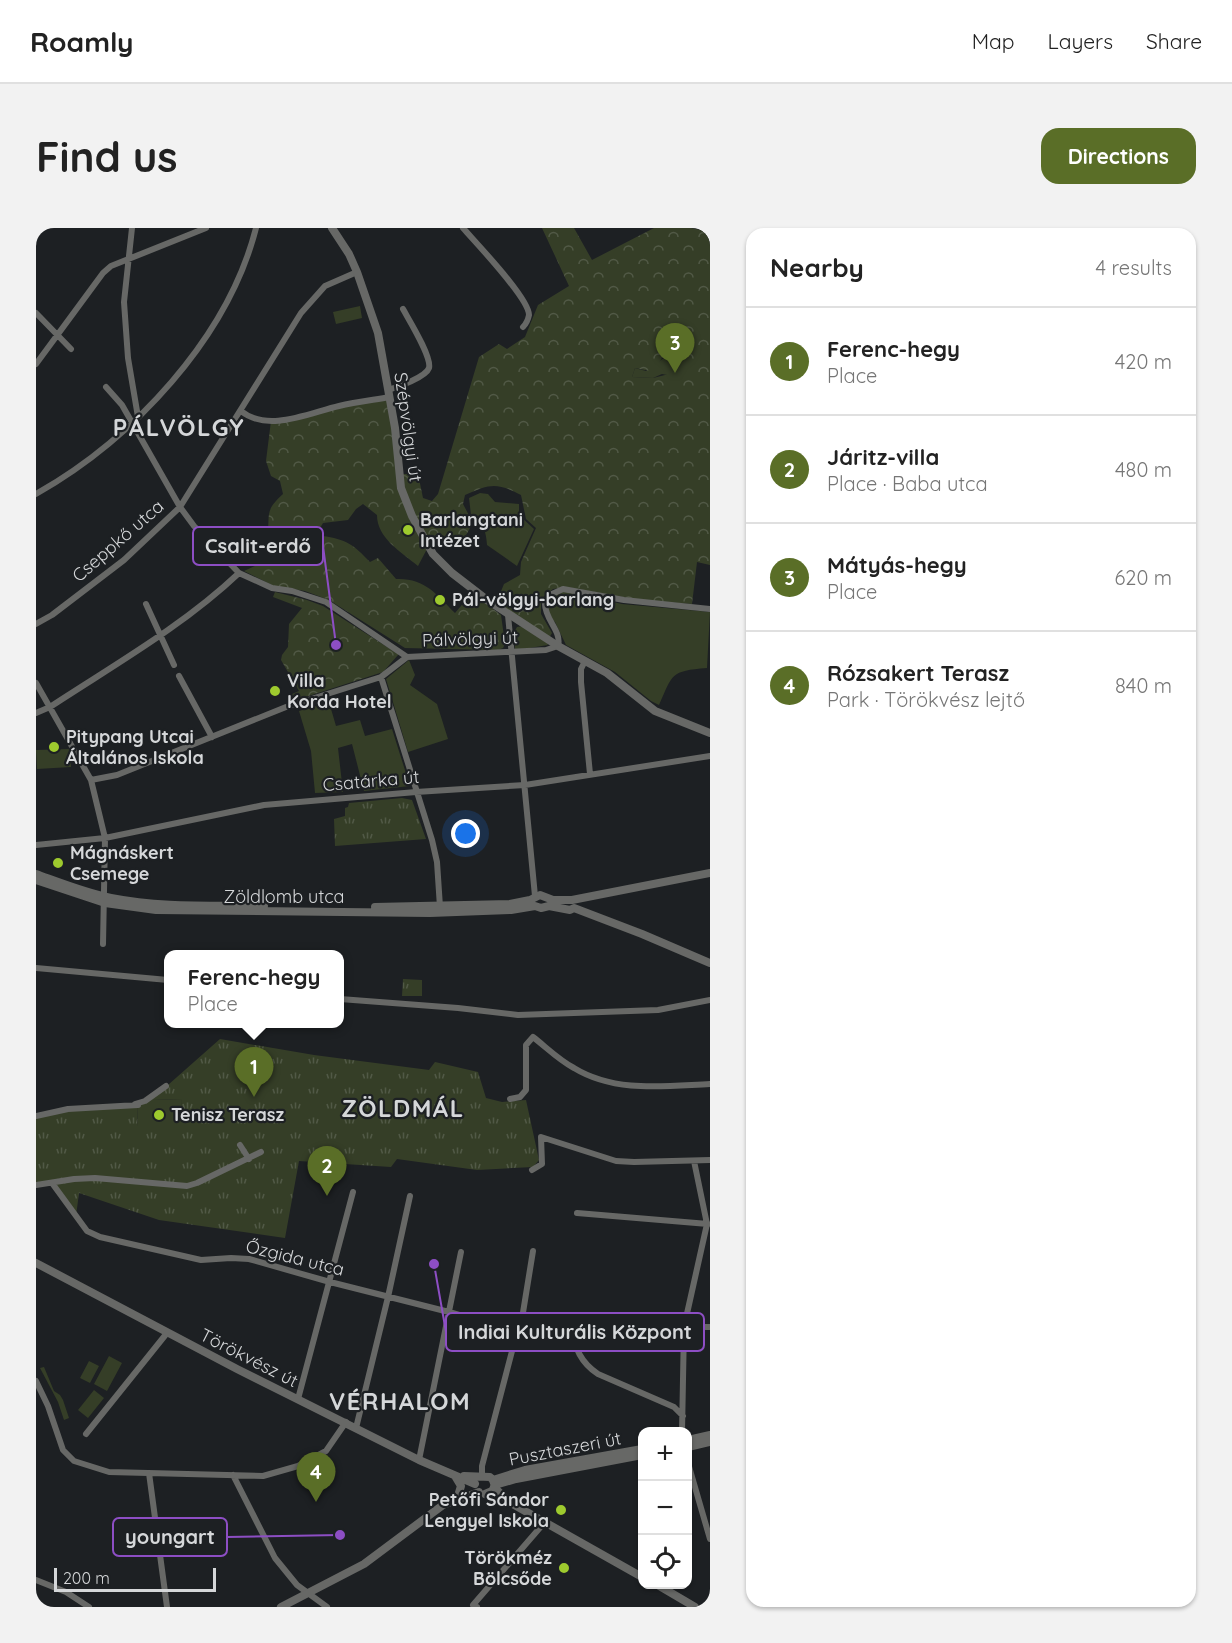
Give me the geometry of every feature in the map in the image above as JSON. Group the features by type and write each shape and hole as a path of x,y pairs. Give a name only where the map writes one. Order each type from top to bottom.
{"street":[{"path":"132,228 123,302 128,358 138,417"},
{"path":"36,364 103,273 111,266 206,228"},
{"path":"36,494 87,462 132,423 183,367 212,328 229,299 256,228"},
{"name":"Szépvölgyi út","path":"332,228 357,272 378,333 397,438 401,488 428,547 458,578 508,615 607,673 655,711 710,733"},
{"path":"463,228 512,284 526,307 529,312 523,327"},
{"name":"Cseppkő utca","path":"36,624 52,615 124,560 180,507 279,346 311,300 325,286 357,272"},
{"path":"241,411 258,421 297,418 389,393 426,373 429,363 422,344 403,309"},
{"path":"36,313 71,349"},
{"name":"Pálvölgyi út","path":"106,387 122,405 180,507 194,526 239,573 272,588 292,591 326,602 407,657 546,650 558,646"},
{"path":"36,713 50,707 160,635 212,599 239,573"},
{"path":"558,646 559,638 548,618 546,604 552,594 563,589 632,601 710,609"},
{"path":"146,604 174,665"},
{"path":"508,615 535,884 538,892 536,899 539,909 549,906 570,910 592,896 710,873"},
{"path":"91,780 117,775 286,707 381,677 407,657"},
{"path":"585,661 581,669 580,682 590,774"},
{"path":"179,676 212,736"},
{"path":"381,677 428,824 437,862 440,910"},
{"path":"36,683 91,780 105,838 103,944"},
{"name":"Csatárka út","path":"36,845 105,838 264,805 525,785 710,756"},
{"name":"Zöldlomb utca","path":"38,878 104,900 162,905 440,910 510,904 536,899"},
{"path":"536,899 553,900 576,906 710,963"},
{"path":"36,968 164,980"},
{"path":"344,999 518,1015 658,1010 710,1000"},
{"path":"510,1099 520,1096 526,1090 526,1045 533,1037 574,1068 601,1080 639,1087 710,1084"},
{"path":"36,1116 68,1108 135,1105 145,1101 166,1086"},
{"path":"532,1170 542,1164 541,1137 616,1161 710,1160"},
{"path":"240,1145 249,1159"},
{"path":"36,1185 95,1178 187,1186 261,1152"},
{"path":"682,1427 684,1328 708,1224 694,1161"},
{"name":"Őzgida utca","path":"52,1183 87,1231 100,1237 201,1260 249,1259 518,1331"},
{"path":"298,1399 353,1192"},
{"path":"356,1428 410,1196"},
{"path":"577,1213 708,1224"},
{"path":"479,1484 518,1331 533,1251"},
{"path":"418,1460 461,1252"},
{"name":"Törökvész út","path":"36,1263 167,1333 418,1460 479,1484"},
{"path":"518,1331 536,1327 571,1329 710,1327"},
{"path":"571,1329 580,1358 589,1368 674,1407 682,1416"},
{"path":"86,1434 167,1333"},
{"path":"36,1381 67,1456 74,1461 109,1472 263,1476 314,1459 326,1451 346,1422"},
{"path":"692,1439 710,1435"},
{"path":"692,1446 710,1442"},
{"name":"Pusztaszeri út","path":"494,1484 535,1468 638,1450"},
{"name":"Pusztaszeri út","path":"494,1484 638,1456"},
{"path":"149,1473 167,1607"},
{"path":"452,1474 461,1486 455,1498"},
{"path":"233,1475 275,1558 285,1573 327,1607"},
{"path":"281,1607 370,1560 428,1516 488,1476 512,1504"},
{"path":"511,1480 506,1492 512,1504"},
{"path":"692,1480 710,1539"},
{"path":"479,1484 492,1491 494,1484"},
{"path":"479,1484 638,1575"},
{"path":"475,1606 544,1522"},
{"path":"36,1580 66,1592 89,1607"},
{"path":"665,1589 696,1607"}],"green space":[{"path":"542,228 574,228 592,260 654,228 691,228 710,232 710,565 697,562 692,604 639,600 566,587 553,589 545,595 541,604 541,614 552,633 549,638 495,606 504,584 520,575 521,562 536,528 526,519 521,495 499,486 487,487 465,495 463,504 473,523 462,542 449,549 434,543 428,547 418,566 385,538 377,515 363,504 348,520 323,523 320,528 322,536 349,544 370,562 378,558 396,579 415,581 429,588 455,613 472,593 501,615 505,644 498,650 405,648 329,600 305,591 274,586 244,571 257,565 266,541 270,510 283,494 280,481 271,476 266,461 271,421 390,397 399,474 418,474 423,498 432,501 438,494 479,357 499,344 507,349 525,337 538,305 569,286","holes":["665,357 682,373 677,376 673,373 653,378 632,377 635,368 652,370"]},
{"path":"360,306 362,318 336,324 333,312"},
{"path":"665,357 683,373 677,377 662,374 653,378 632,377 635,368 646,371"},
{"path":"480,493 488,494 495,502 519,504 519,515 534,529 517,566 487,545 483,527 471,515 469,498"},
{"path":"565,591 622,604 710,612 707,668 679,673 671,680 659,705 651,701 615,672 566,645 555,622 549,618 548,608 550,601 556,595"},
{"path":"275,592 323,606 398,655 383,672 293,701 292,694 299,691 281,660 288,647 289,624 302,608 273,597"},
{"path":"523,626 548,645 515,649 514,632 517,627"},
{"path":"409,660 415,675 410,685 437,704 448,739 408,752 386,679"},
{"path":"329,702 336,726 360,720 365,736 392,729 410,786 364,791 352,744 338,748 343,792 315,793 311,751 299,711"},
{"path":"70,749 71,767 37,769 36,750"},
{"path":"402,798 412,800 426,839 335,846 334,819 345,816 345,808 349,803"},
{"path":"403,979 422,980 422,996 402,996"},
{"path":"220,1039 314,1055 429,1070 435,1062 478,1072 486,1098 502,1102 526,1100 539,1160 533,1167 477,1170 397,1159 391,1167 299,1161 285,1238 159,1220 79,1193 76,1216 52,1183 36,1185 36,1116 138,1105 137,1126 180,1126 182,1099 151,1100"},
{"name":"Tenisz Terasz","path":"182,1099 181,1126 137,1126 138,1105 151,1100"},
{"path":"109,1356 122,1363 107,1391 94,1384"},
{"path":"89,1361 99,1366 90,1383 80,1378"},
{"path":"44,1367 54,1391 63,1400 69,1418 64,1420 58,1402 40,1368"},
{"path":"94,1390 104,1398 88,1418 78,1410"}],"place":[{"name":"Mátyás-hegy","path":"675,373"},
{"name":"Barlangtani Intézet","path":"408,530"},
{"name":"Pál-völgyi-barlang","path":"440,600"},
{"name":"Csalit-erdő","path":"336,645"},
{"name":"Villa Korda Hotel","path":"275,691"},
{"name":"Pitypang Utcai Általános Iskola","path":"54,747"},
{"name":"Mágnáskert Csemege","path":"58,863"},
{"name":"Ferenc-hegy","path":"254,1097"},
{"name":"Tenisz Terasz","path":"159,1115"},
{"name":"Járitz-villa","path":"327,1196"},
{"name":"Indiai Kulturális Központ","path":"434,1264"},
{"name":"Rózsakert Terasz","path":"316,1502"},
{"name":"Petőfi Sándor Lengyel Iskola","path":"561,1510"},
{"name":"youngart","path":"340,1535"},
{"name":"Törökméz Bölcsőde","path":"564,1568"}],"district":[{"name":"PÁLVÖLGY","path":"179,428"},
{"name":"ZÖLDMÁL","path":"403,1109"},
{"name":"VÉRHALOM","path":"400,1402"}]}
